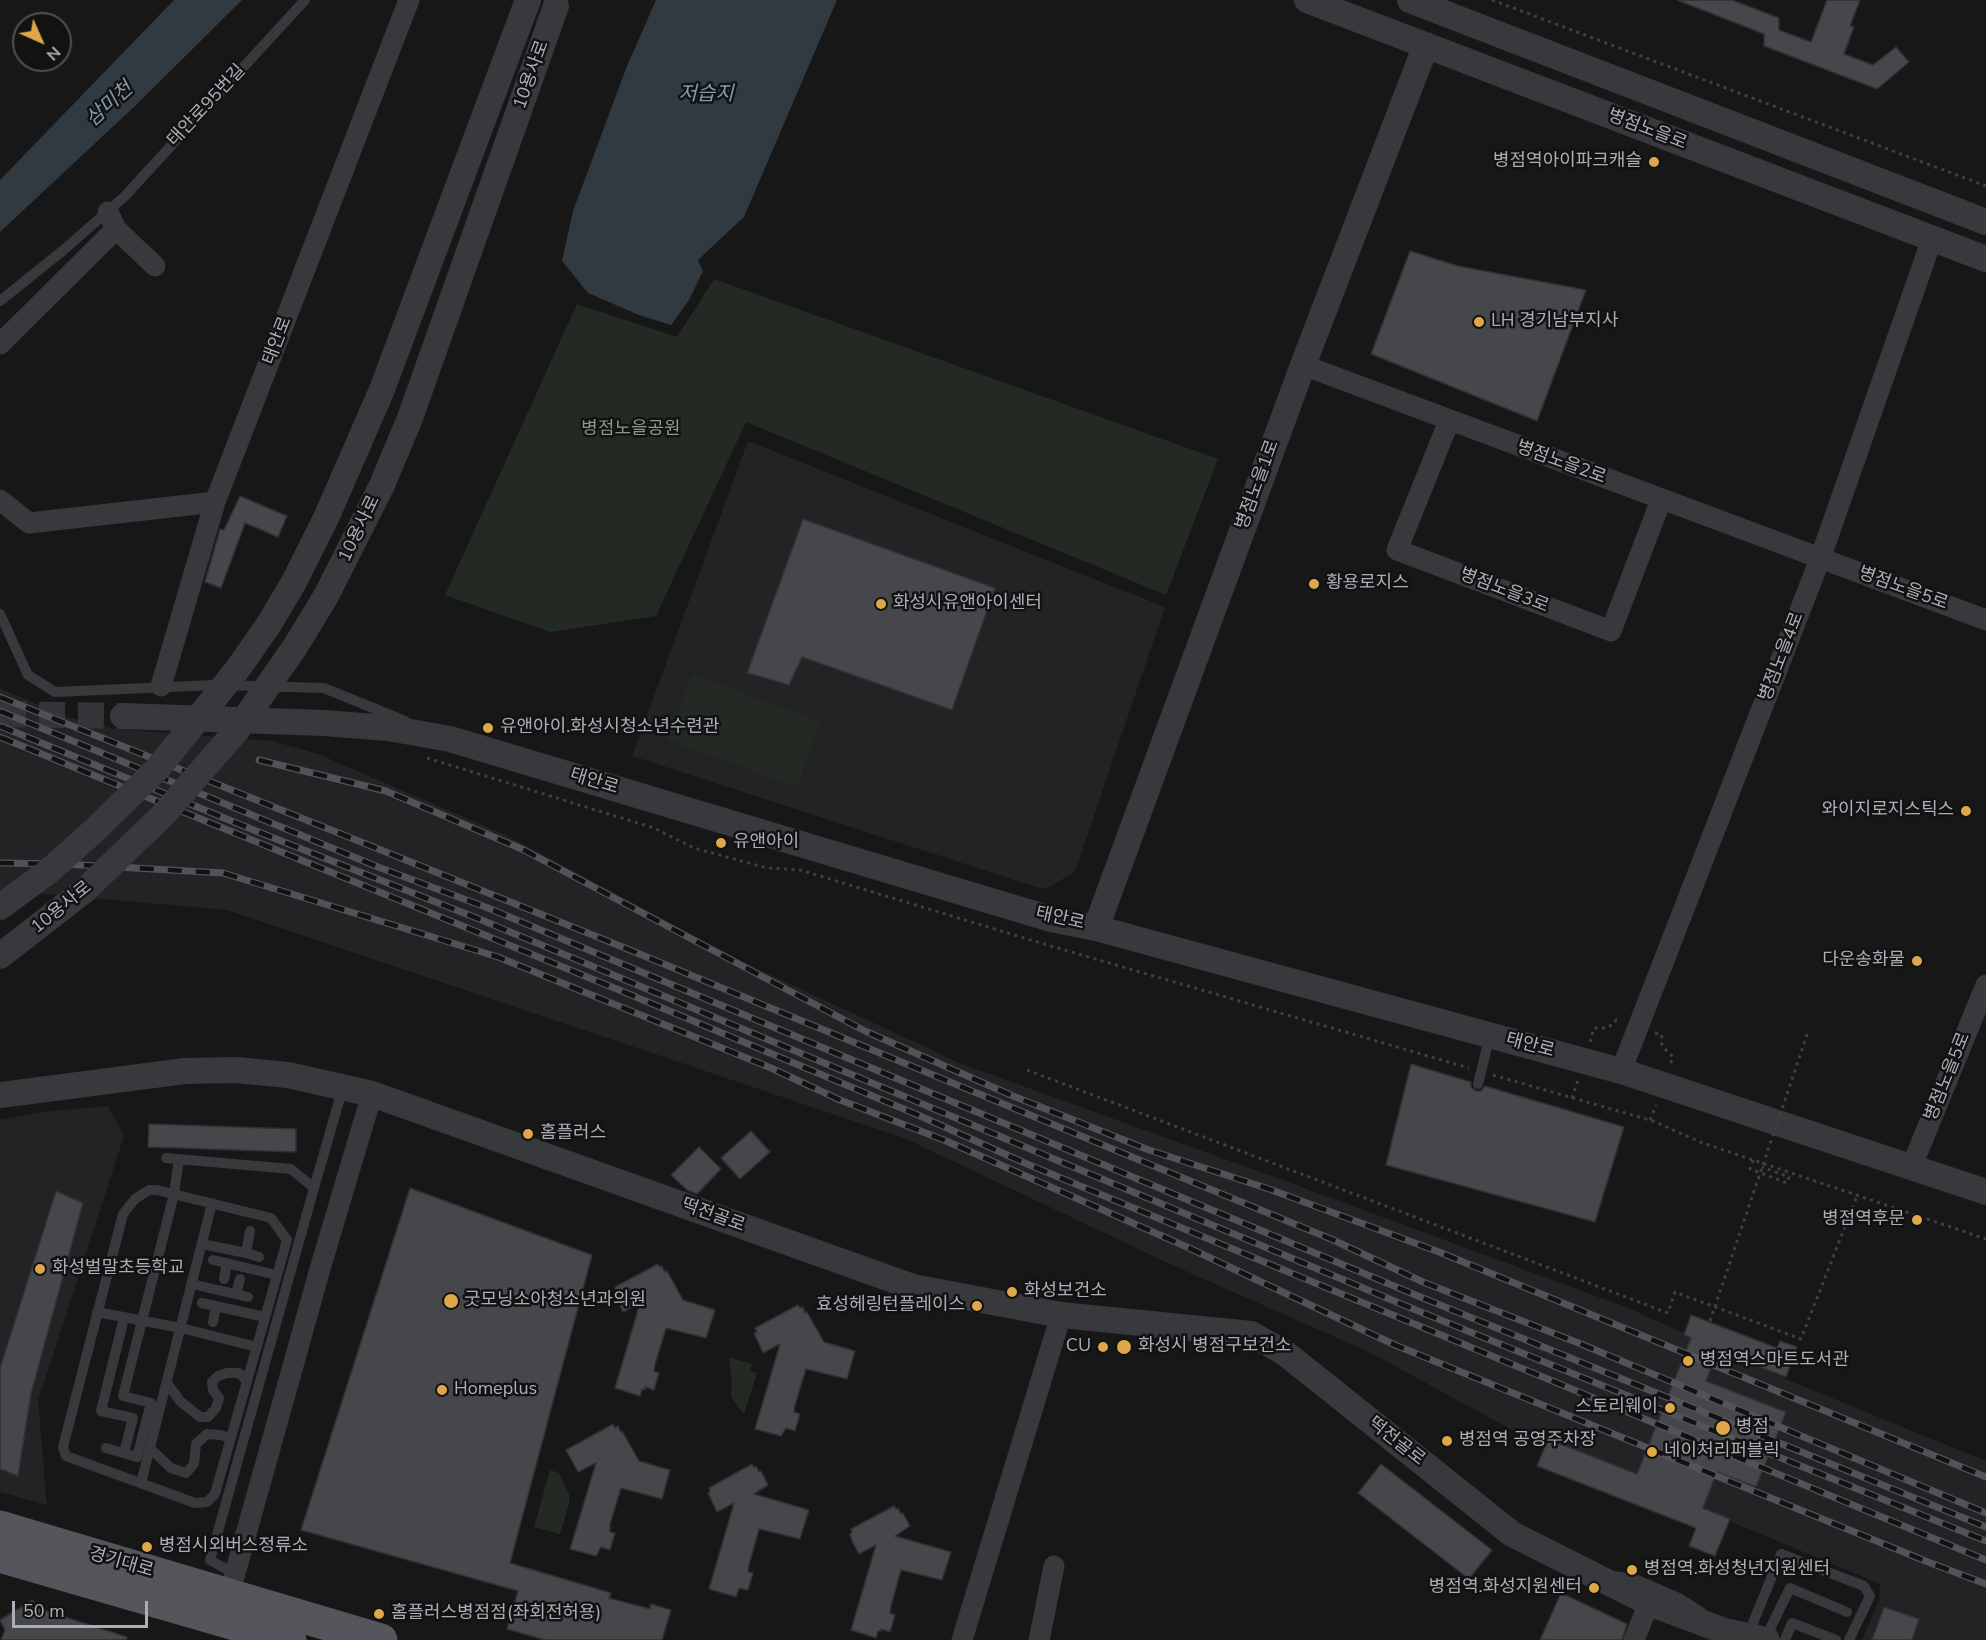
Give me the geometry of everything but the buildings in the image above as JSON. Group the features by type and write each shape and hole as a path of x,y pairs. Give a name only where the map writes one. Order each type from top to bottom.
{"main road":[{"name":"경기대로","path":"0,1527 232,1585 381,1640"},
{"name":"경기대로","path":"0,1556 290,1640"}],"street":[{"name":"태안로","path":"161,686 215,502 410,0"},
{"name":"10용사로","path":"0,907 48,871 98,828 158,768 237,670 269,624 294,582 336,497 381,392 528,0"},
{"name":"병점노을로","path":"1307,0 1986,259"},
{"name":"병점노을로","path":"1410,0 1986,222"},
{"name":"10용사로","path":"0,956 85,890 164,814 237,730 295,647 326,596 382,485 410,418 557,3"},
{"name":"병점노을1로","path":"1096,928 1303,365 1426,45"},
{"path":"1539,88 1538,74 1544,62 1554,55"},
{"path":"1835,202 1848,196 1853,183 1850,170"},
{"path":"112,220 155,266"},
{"name":"태안로95번길","path":"0,344 112,220"},
{"name":"병점노을4로","path":"1620,1071 1820,559 1932,239"},
{"name":"병점노을2로","path":"1303,365 1820,559"},
{"name":"병점노을3로","path":"1449,421 1397,550 1611,631 1661,500"},
{"path":"0,500 29,523 215,502"},
{"name":"병점노을5로","path":"1820,559 1986,620"},
{"name":"태안로","path":"123,716 324,723 388,728 450,739 1040,915 1096,928 1620,1071 1986,1192"},
{"name":"병점노을5로","path":"1911,1168 1986,986"},
{"name":"떡전골로","path":"0,1095 185,1071 236,1070 288,1075 372,1094 913,1287 1061,1315 1251,1335 1285,1353 1512,1534 1649,1603 1715,1628 1760,1639"},
{"path":"232,1585 320,1269 372,1094"},
{"path":"962,1640 1061,1315"},
{"path":"1039,1640 1054,1566"},
{"path":"1634,1640 1649,1603"}],"lane":[{"name":"태안로95번길","path":"0,301 112,220 305,0"},
{"path":"0,614 28,675 56,692 216,685 324,688 450,739"},
{"path":"324,688 388,728"},
{"path":"1478,1084 1490,1035"},
{"path":"232,1585 210,1560 344,1087"},
{"path":"166,1158 291,1169 314,1188"},
{"path":"106,1448 136,1457 151,1403 123,1396 174,1194 179,1159"},
{"path":"149,1190 212,1203 271,1218 287,1240 215,1494 207,1502 195,1503 66,1456 63,1447 123,1214 135,1199 149,1190"},
{"path":"141,1484 212,1203"},
{"path":"246,1253 250,1231"},
{"path":"202,1244 259,1257"},
{"path":"213,1260 277,1275"},
{"path":"224,1279 227,1263"},
{"path":"236,1294 240,1279"},
{"path":"192,1284 248,1297"},
{"path":"202,1303 265,1317"},
{"path":"213,1323 216,1306"},
{"path":"98,1312 181,1328 257,1347"},
{"path":"124,1318 101,1411 133,1418 124,1453"},
{"path":"167,1383 190,1410 200,1417 208,1417 216,1408 219,1398 213,1390 212,1382 218,1376 239,1373 247,1381"},
{"path":"151,1449 171,1468 186,1473 194,1464 196,1444 207,1434 231,1438"},
{"path":"207,1502 221,1518"},
{"path":"1760,1639 1781,1554 1864,1586 1870,1596 1850,1640"},
{"path":"1583,1570 1635,1579 1680,1598 1698,1610 1715,1628"},
{"path":"1760,1639 1790,1588 1847,1612"},
{"path":"1785,1640 1792,1623 1836,1640"}],"path":[{"path":"1492,0 1986,186"},
{"path":"424,758 654,828 694,848 766,868 800,870 1044,944 1653,1121 1700,1142 1986,1239"},
{"path":"1594,1028 1606,1028 1616,1020"},
{"path":"1710,1321 1808,1032"},
{"path":"1662,1035 1663,1047 1673,1057"},
{"path":"1027,1070 1668,1313 1675,1292 1801,1339 1857,1196"},
{"path":"1753,1160 1750,1169 1787,1184 1789,1177 1762,1167"}],"shaded area":[{"path":"748,441 1165,607 1075,872 1047,888 1039,888 632,756"},
{"path":"0,688 63,716 115,729 273,741 318,754 508,836 749,965 962,1064 1628,1308 1795,1383 1986,1461 1986,1640 1862,1640 1880,1598 1880,1584 1512,1430 1369,1352 1172,1265 904,1138 227,910 0,890"},
{"name":"화성벌말초등학교","path":"108,1106 124,1136 38,1401 47,1505 0,1492 0,1120 42,1112"}],"green space":[{"name":"병점노을공원","path":"714,279 1218,459 1166,595 746,422 656,616 550,632 445,595 577,304 677,337"},
{"path":"693,674 819,722 797,787 666,739"},
{"path":"729,1357 752,1364 750,1371 757,1373 744,1414 731,1397"},
{"path":"550,1470 559,1473 569,1494 569,1504 560,1534 534,1527"}],"water":[{"name":"삼미천","path":"174,0 242,0 134,107 0,232 0,180"},
{"name":"저습지","path":"656,0 837,0 744,217 698,260 703,271 689,300 671,325 639,315 588,293 562,261 573,211 627,66"}],"tunnel":[{"path":"0,714 123,716"}],"railway":[{"path":"0,697 625,948 1331,1239 1423,1282 1581,1344 1986,1513"},
{"path":"0,711 378,867 488,908 1418,1296 1986,1527"},
{"path":"0,726 484,921 1411,1308 1986,1541"},
{"path":"0,737 624,992 918,1115 1027,1164 1986,1560"},
{"path":"259,760 386,791 524,850 865,1031 1013,1096 1149,1150 1269,1189 1439,1252 1986,1477"},
{"path":"0,863 64,864 223,873 498,957 771,1068 840,1100 944,1140 1187,1247 1395,1345 1986,1584"}],"place":[{"name":"병점역아이파크캐슬","path":"1654,162"},
{"name":"LH 경기남부지사","path":"1479,322"},
{"name":"황용로지스","path":"1314,584"},
{"name":"화성시유앤아이센터","path":"881,604"},
{"name":"유앤아이.화성시청소년수련관","path":"488,728"},
{"name":"와이지로지스틱스","path":"1966,811"},
{"name":"유앤아이","path":"721,843"},
{"name":"다운송화물","path":"1917,961"},
{"name":"홈플러스","path":"528,1134"},
{"name":"병점역후문","path":"1917,1220"},
{"name":"화성벌말초등학교","path":"40,1269"},
{"name":"화성보건소","path":"1012,1292"},
{"name":"굿모닝소아청소년과의원","path":"451,1301"},
{"name":"효성헤링턴플레이스","path":"977,1306"},
{"name":"CU","path":"1103,1347"},
{"name":"화성시 병점구보건소","path":"1124,1347"},
{"name":"병점역스마트도서관","path":"1688,1361"},
{"name":"Homeplus","path":"442,1390"},
{"name":"스토리웨이","path":"1670,1408"},
{"name":"병점","path":"1723,1428"},
{"name":"병점역 공영주차장","path":"1447,1441"},
{"name":"네이처리퍼블릭","path":"1652,1452"},
{"name":"병점시외버스정류소","path":"147,1547"},
{"name":"병점역.화성청년지원센터","path":"1632,1570"},
{"name":"병점역.화성지원센터","path":"1594,1588"},
{"name":"홈플러스병점점(좌회전허용)","path":"379,1614"}]}
